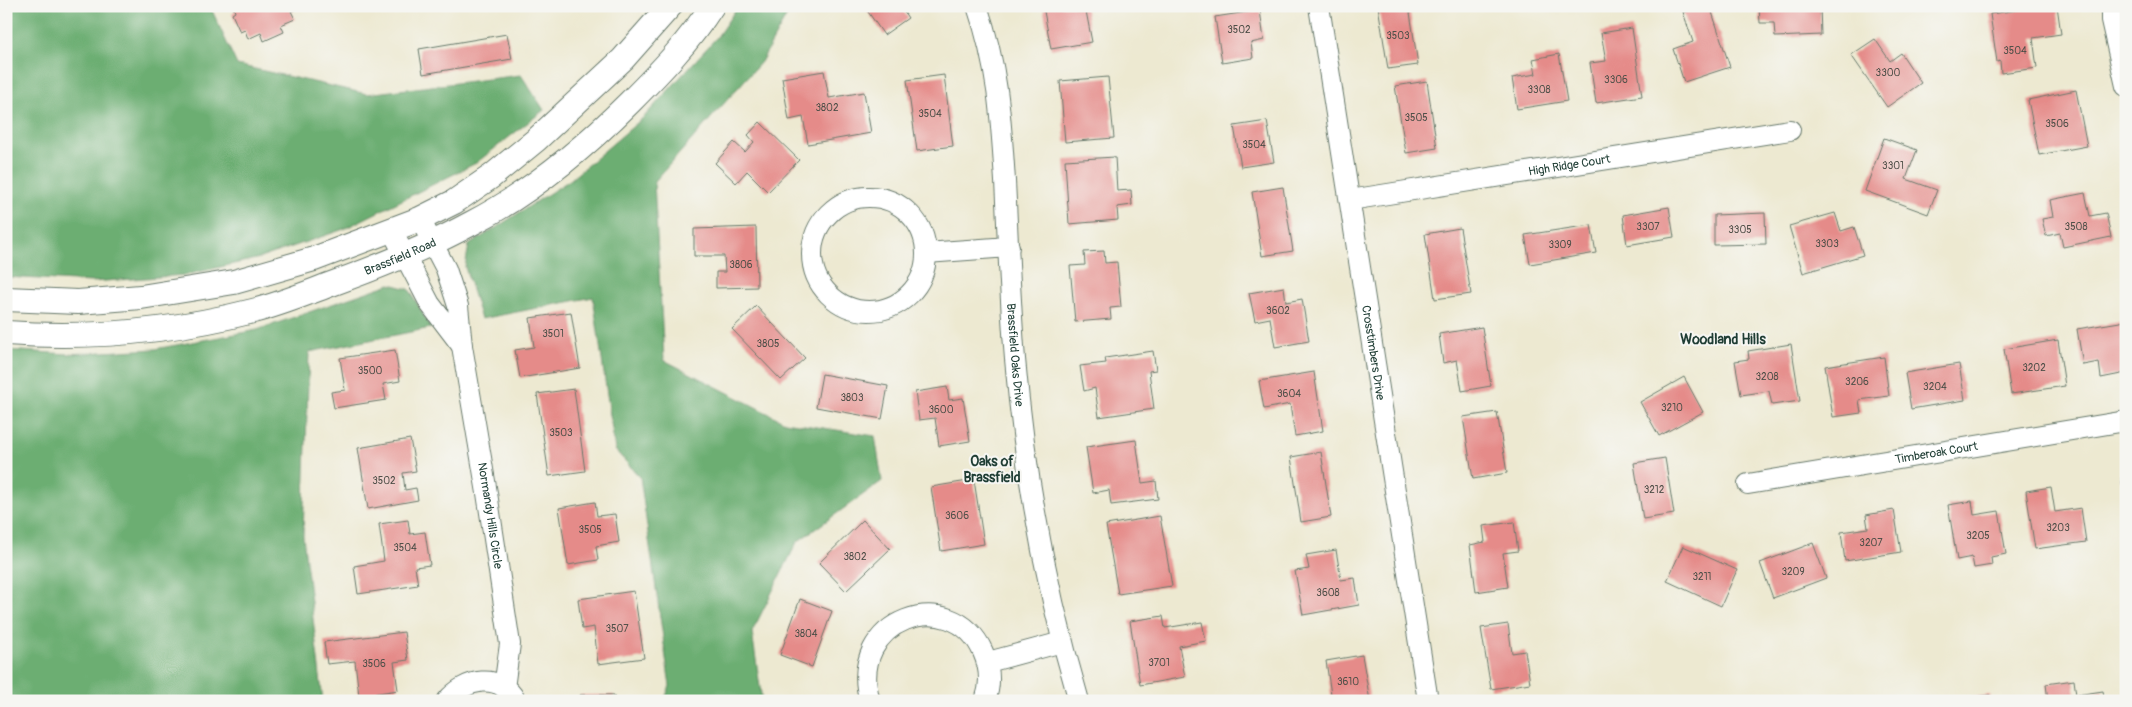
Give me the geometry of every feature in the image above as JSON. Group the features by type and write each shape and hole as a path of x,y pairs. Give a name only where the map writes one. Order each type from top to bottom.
{"street":[{"name":"Brassfield Road","path":"6,298 87,301 141,297 234,282 314,258 392,231 420,219 462,197 492,176 536,140 623,59 670,6"},
{"name":"Brassfield Road","path":"6,333 49,336 201,322 254,311 296,298 404,256 474,223 532,186 603,128 662,70 703,21 712,6"},
{"name":"Brassfield Oaks Drive","path":"977,6 989,40 996,76 1001,121 1015,358 1025,451 1041,547 1062,642 1079,701"},
{"name":"Crosstimbers Drive","path":"1319,6 1428,701"},
{"path":"2111,6 2111,20 2126,86"},
{"name":"High Ridge Court","path":"1350,200 1790,130"},
{"path":"866,197 892,202 908,213 920,228 926,254 921,278 914,289 896,305 872,312 859,311 836,301 819,283 812,259 812,246 816,233 826,217 841,204 866,197"},
{"name":"Normandy Hills Circle","path":"420,219 446,269 458,306 462,346 510,644 510,694"},
{"name":"Normandy Hills Circle","path":"392,231 430,304 462,346"},
{"path":"926,254 1008,247"},
{"name":"Timberoak Court","path":"1748,484 2126,420"},
{"path":"870,701 866,685 867,664 874,645 888,629 906,619 926,615 947,618 965,628 979,643 988,662 990,681 985,701"},
{"path":"988,662 1062,642"},
{"path":"447,701 455,691 466,684 479,681 492,682 510,694"}],"green space":[{"path":"6,6 210,6 237,65 367,94 521,75 544,110 476,163 344,229 260,258 185,275 92,282 6,277"},
{"path":"738,6 792,6 761,62 654,182 664,360 785,422 875,436 882,481 797,542 752,632 762,701 664,701 670,686 640,477 615,450 593,297 481,319 465,267 469,245 570,180 644,117 717,37"},
{"path":"390,284 409,289 431,328 309,352 303,536 323,701 6,701 6,350 68,354 155,349 257,330"}],"building":[{"path":"233,6 294,6 296,9 291,11 295,19 281,25 284,32 264,41 261,33 248,39 245,30 240,32 232,14 235,12"},
{"path":"864,6 900,6 908,18 884,35"},
{"path":"1043,6 1085,6 1092,42 1051,49"},
{"path":"1378,6 1409,6 1418,65 1388,69"},
{"path":"1699,6 1710,6 1730,67 1684,82 1673,49 1693,42 1683,12"},
{"path":"1759,6 1820,6 1821,35 1775,37 1774,23 1760,23"},
{"path":"2057,6 2061,34 2033,38 2037,68 2001,73 2000,61 1997,62 1990,14"},
{"path":"1260,10 1264,40 1251,43 1253,58 1222,63 1215,17"},
{"path":"1632,28 1642,96 1596,103 1590,63 1606,61 1601,33"},
{"path":"507,34 512,59 423,74 419,49"},
{"path":"1875,39 1890,61 1901,53 1921,83 1887,107 1851,55"},
{"path":"1559,54 1567,101 1517,109 1512,78 1536,74 1533,59"},
{"path":"824,71 829,98 864,92 871,133 808,144 803,117 789,120 782,78"},
{"path":"944,75 953,146 917,151 907,80"},
{"path":"1108,77 1114,138 1065,142 1060,81"},
{"path":"1427,81 1437,148 1406,153 1395,86"},
{"path":"2076,90 2087,146 2039,155 2028,100"},
{"path":"1267,121 1274,162 1241,167 1234,126"},
{"path":"760,122 799,160 768,192 747,171 736,183 715,163 734,142 745,152 754,142 748,135"},
{"path":"1884,138 1917,150 1906,179 1937,190 1928,214 1865,191"},
{"path":"1115,157 1117,191 1131,190 1132,205 1117,207 1118,220 1069,224 1065,160"},
{"path":"1283,187 1293,251 1262,256 1252,192"},
{"path":"2085,193 2090,216 2106,213 2111,237 2063,247 2060,233 2046,236 2042,219 2053,217 2050,200"},
{"path":"1669,207 1674,237 1627,245 1623,215"},
{"path":"1765,213 1766,244 1714,245 1714,215"},
{"path":"1835,213 1841,231 1854,227 1863,255 1803,273 1789,226"},
{"path":"1591,225 1596,253 1530,264 1525,235"},
{"path":"756,227 757,287 716,288 716,272 725,272 724,256 694,256 694,229"},
{"path":"1460,228 1471,294 1435,299 1425,234"},
{"path":"1104,251 1105,263 1117,262 1121,307 1110,308 1111,319 1075,322 1070,266 1085,265 1084,252"},
{"path":"1284,287 1286,302 1302,299 1309,341 1275,347 1270,318 1255,321 1249,293"},
{"path":"756,306 805,358 781,380 732,329"},
{"path":"571,312 580,368 520,378 515,350 534,347 530,318"},
{"path":"2126,321 2126,373 2101,378 2099,362 2083,365 2077,329"},
{"path":"1482,327 1491,386 1462,391 1457,360 1443,363 1439,334"},
{"path":"2058,340 2065,386 2011,394 2004,349"},
{"path":"1791,344 1800,401 1772,405 1769,391 1741,395 1735,361 1749,359 1748,351"},
{"path":"395,350 400,381 383,384 386,400 334,408 331,392 345,390 340,358"},
{"path":"1153,351 1156,370 1149,371 1154,409 1099,417 1095,388 1084,391 1080,366 1106,363 1105,358"},
{"path":"1884,357 1889,396 1859,400 1861,413 1833,417 1825,366"},
{"path":"1959,364 1965,400 1911,409 1905,373"},
{"path":"1314,372 1323,431 1295,436 1290,404 1264,409 1259,381"},
{"path":"822,374 888,386 882,419 816,407"},
{"path":"1684,377 1703,412 1659,436 1640,402"},
{"path":"947,387 949,400 963,398 970,441 939,446 935,418 919,420 915,392"},
{"path":"574,389 585,471 549,476 537,394"},
{"path":"1497,412 1507,473 1473,479 1463,417"},
{"path":"410,439 416,471 403,473 405,490 416,488 418,500 368,509 358,448"},
{"path":"1136,440 1142,483 1156,481 1158,499 1111,505 1109,490 1093,493 1086,447"},
{"path":"1321,452 1331,517 1301,522 1291,457"},
{"path":"1665,458 1674,514 1643,519 1634,463"},
{"path":"2126,477 2126,499 2125,499 2121,478"},
{"path":"974,480 984,544 941,551 931,487"},
{"path":"2051,487 2055,512 2081,508 2086,542 2035,549 2026,491"},
{"path":"1972,501 1974,515 1999,511 2006,554 1991,557 1992,565 1974,568 1972,557 1957,560 1948,505"},
{"path":"595,502 597,516 615,514 619,542 596,546 598,560 568,565 559,508"},
{"path":"1894,510 1901,552 1845,561 1841,532 1868,528 1866,515"},
{"path":"1160,516 1172,586 1118,594 1106,525"},
{"path":"408,520 410,534 425,532 430,565 415,567 418,585 358,594 354,566 384,561 379,524"},
{"path":"863,520 890,549 846,591 819,563"},
{"path":"1514,522 1518,551 1503,553 1508,587 1476,592 1470,545 1485,542 1483,526"},
{"path":"1813,543 1826,578 1773,598 1760,563"},
{"path":"1683,546 1737,570 1721,606 1667,581"},
{"path":"1336,550 1341,580 1355,578 1359,605 1303,615 1295,571 1309,569 1306,555"},
{"path":"634,591 644,658 598,664 594,627 582,629 578,599"},
{"path":"800,599 832,611 812,667 780,655"},
{"path":"1163,616 1165,628 1202,622 1206,641 1179,646 1185,677 1140,685 1130,621"},
{"path":"1508,624 1512,653 1525,651 1530,683 1491,689 1481,628"},
{"path":"404,632 408,660 394,662 398,690 359,696 355,661 327,664 324,642"},
{"path":"1362,655 1370,701 1332,701 1326,661"},
{"path":"2074,680 2076,695 2103,691 2105,701 2048,701 2046,684"},
{"path":"580,695 614,695 614,701 580,701"},
{"path":"1990,695 1991,701 1970,701 1969,698"}],"district":[{"name":"Woodland Hills","path":"1723,339"},
{"name":"Oaks of Brassfield","path":"992,470"}]}
